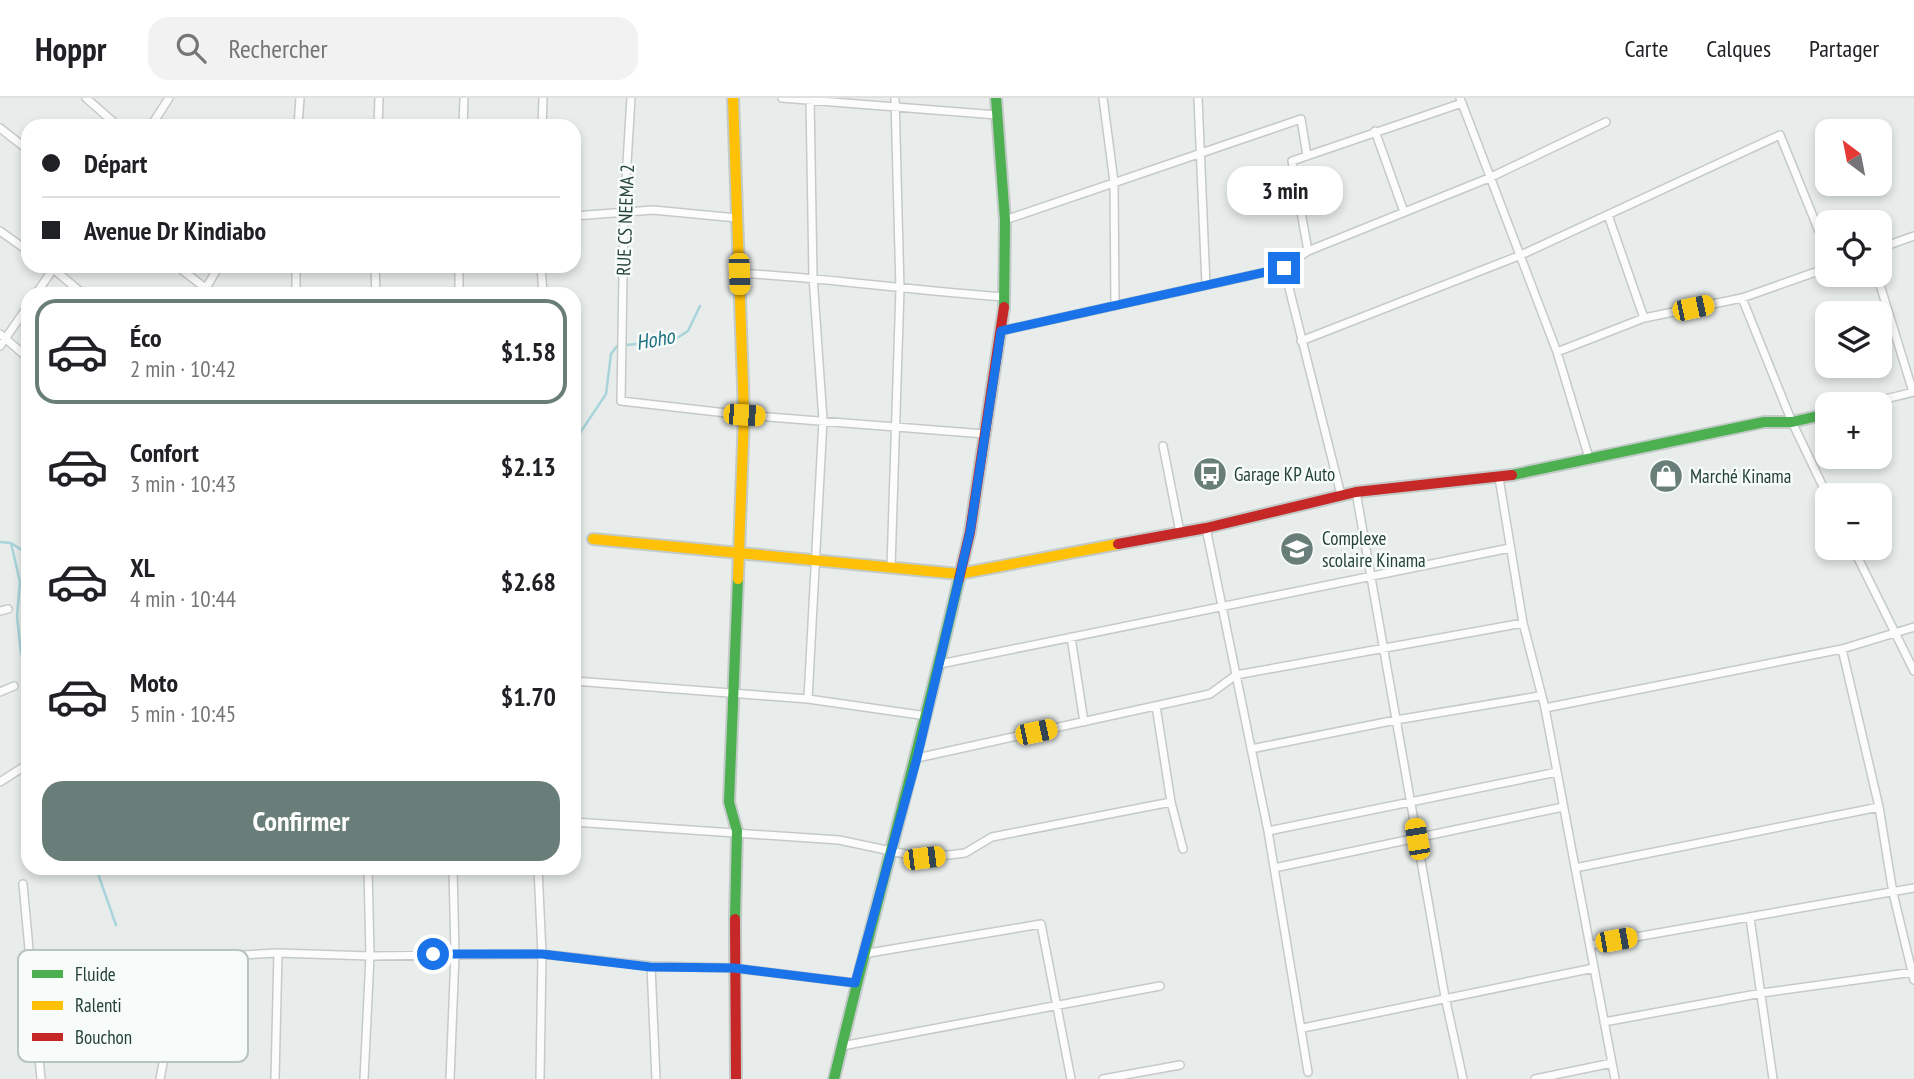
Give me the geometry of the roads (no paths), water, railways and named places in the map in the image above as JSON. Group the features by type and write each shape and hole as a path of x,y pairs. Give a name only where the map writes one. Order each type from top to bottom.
{"street":[{"path":"86,98 110,119"},
{"path":"156,119 169,98"},
{"path":"298,119 300,98"},
{"path":"378,119 379,98"},
{"path":"463,119 464,98"},
{"path":"542,119 543,98"},
{"name":"RUE CS NEEMA 2","path":"631,98 624,212 621,401 744,415"},
{"path":"733,98 744,415 729,802 737,831 734,968 736,1079"},
{"path":"782,98 997,115"},
{"path":"891,567 900,289 895,98"},
{"path":"834,1079 855,983 917,758 970,532 1005,297 1005,220 998,98"},
{"path":"1103,98 1114,182 1115,306"},
{"path":"1198,98 1206,285"},
{"path":"808,699 823,420 813,277 810,100"},
{"path":"1308,251 1292,161 1461,100 1557,352 1589,458"},
{"path":"1005,220 1301,119 1307,156"},
{"path":"1001,331 1284,268 1308,251 1489,178 1606,122"},
{"path":"0,128 21,144"},
{"path":"1375,131 1404,212"},
{"path":"1301,341 1521,255 1780,135 1815,221"},
{"path":"581,215 653,210 737,218"},
{"path":"1608,215 1644,318"},
{"path":"0,231 21,245"},
{"path":"1892,244 1914,236"},
{"path":"1284,268 1341,495"},
{"path":"1557,352 1644,318 1742,298 1815,272"},
{"path":"60,273 75,287"},
{"path":"186,273 205,287"},
{"path":"739,274 813,277 900,289 1005,297"},
{"path":"1881,287 1914,392 1892,397"},
{"path":"1742,298 1792,422 1821,483"},
{"path":"0,346 3,336 21,314"},
{"path":"3,336 21,352"},
{"path":"744,415 985,434"},
{"path":"593,539 959,574 1206,528 1356,492 1499,478 1764,422 1792,422 1815,417"},
{"path":"1163,446 1180,532"},
{"path":"1499,478 1522,623 1539,696 1545,708 1615,1079"},
{"path":"1356,492 1445,997 1463,1079"},
{"path":"1206,528 1268,831 1303,1028 1308,1072"},
{"path":"940,664 1510,548"},
{"path":"1859,560 1914,671"},
{"path":"917,758 1210,694 1236,675 1522,623"},
{"path":"1545,708 1842,649 1914,627"},
{"path":"1071,637 1084,722"},
{"path":"1604,1022 1762,993 1913,975 1893,893 1879,807 1842,649"},
{"path":"581,682 808,699 926,716"},
{"path":"0,692 14,685"},
{"path":"1251,750 1396,720 1539,696"},
{"path":"1156,706 1171,803 1183,849"},
{"path":"0,782 21,768"},
{"path":"1268,831 1410,799 1557,772"},
{"path":"581,822 839,840 924,858 965,853 992,837 1171,803"},
{"path":"1274,868 1563,807"},
{"path":"1575,868 1879,807"},
{"path":"364,1079 370,956 368,875"},
{"path":"450,1079 455,954 453,875"},
{"path":"538,875 542,954 540,1079"},
{"path":"23,884 29,950"},
{"path":"1590,945 1914,888"},
{"path":"1749,918 1773,1079"},
{"path":"863,954 1041,923 1071,1079"},
{"path":"248,955 278,953 370,956 542,954 650,967 734,968 855,983"},
{"path":"275,1079 278,953"},
{"path":"650,967 656,1079"},
{"path":"1303,1028 1594,968"},
{"path":"841,1046 1160,986"},
{"path":"1535,1079 1612,1063"},
{"path":"1103,1079 1180,1066"}],"waterway":[{"name":"Hoho","path":"581,432 606,394 611,354 617,346 674,340 688,331 700,306"},
{"name":"Hoho","path":"0,542 11,543 21,549"},
{"path":"11,543 20,582 17,616 21,653"},
{"path":"98,875 116,925"}],"place":[{"name":"Garage KP Auto","path":"1210,474"},
{"name":"Marché Kinama","path":"1666,476"},
{"name":"Complexe scolaire Kinama","path":"1297,549"}]}
